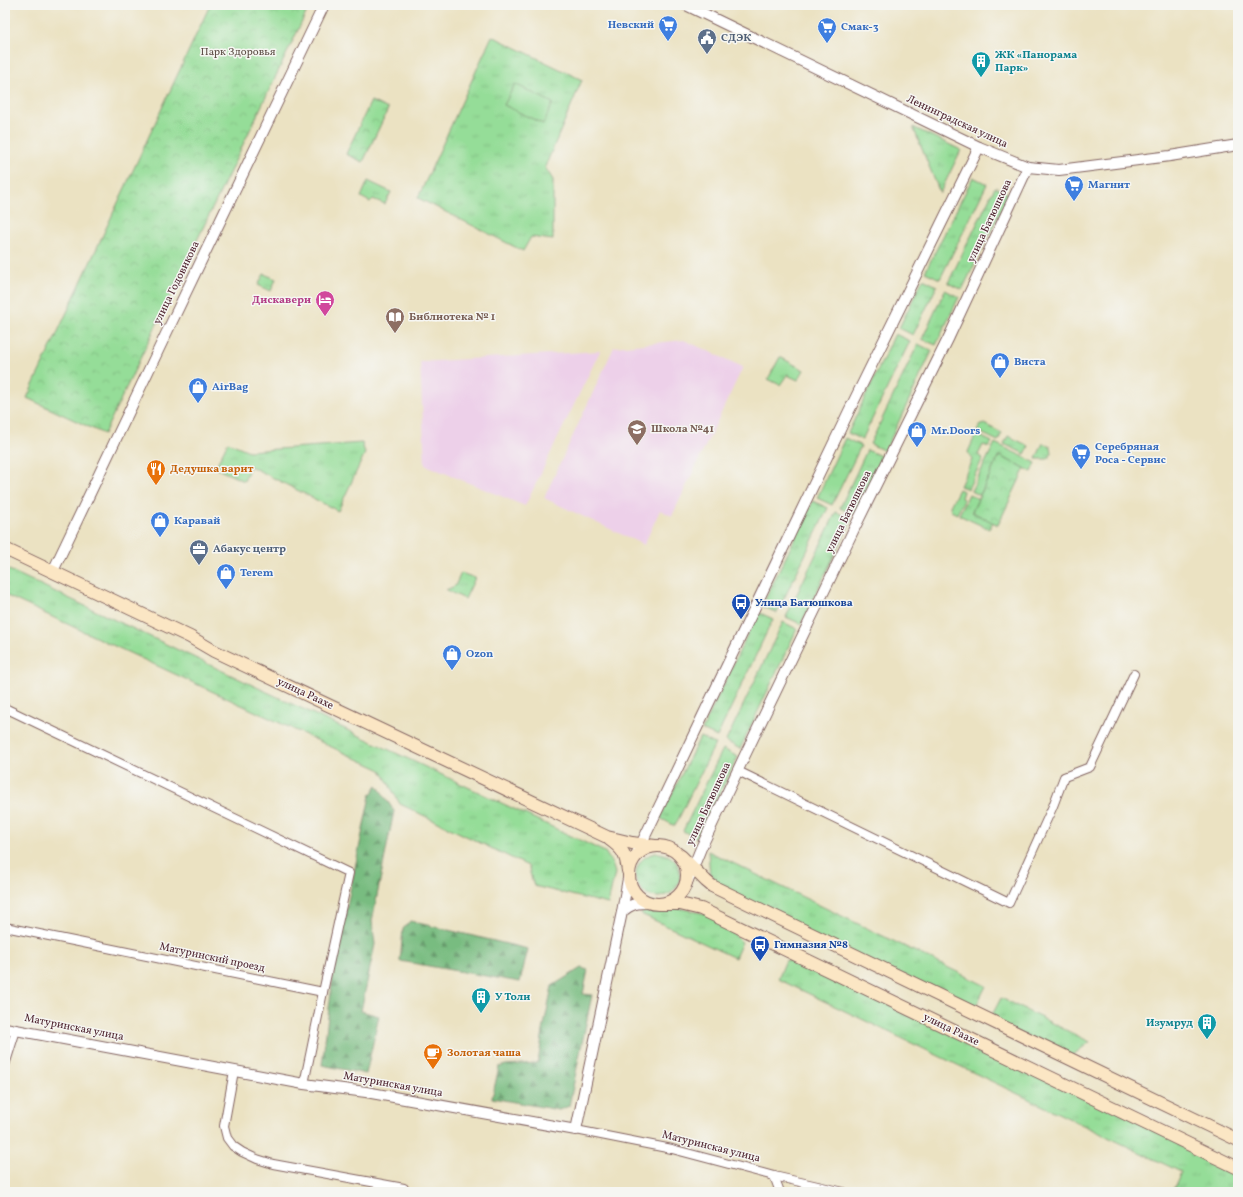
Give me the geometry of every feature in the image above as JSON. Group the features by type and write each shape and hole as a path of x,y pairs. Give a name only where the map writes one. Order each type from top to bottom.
{"main road":[{"name":"улица Раахе","path":"5,549 190,637 214,651 607,837"},
{"path":"607,837 632,843 667,847 677,852 712,886 1238,1140"},
{"path":"607,837 619,846 627,859 630,883 634,892 641,899 656,904 667,903 676,898 686,885 688,873 687,867 681,856"},
{"path":"629,873 635,857 644,849 655,846"},
{"name":"улица Раахе","path":"656,904 680,904 701,909 1238,1168"}],"street":[{"name":"улица Годовикова","path":"53,572 324,5"},
{"name":"Ленинградская улица","path":"686,5 979,147 1028,167 1059,170 1170,156 1238,145"},
{"path":"635,857 849,411 979,147"},
{"name":"улица Батюшкова","path":"686,885 738,771 854,529 949,337 1028,167"},
{"path":"738,771 1009,903 1053,806 1064,777 1090,767 1134,674"},
{"path":"5,708 349,873 304,1084"},
{"path":"576,1130 629,873"},
{"path":"622,912 630,905 636,903 656,904"},
{"name":"Матуринский проезд","path":"5,927 324,992"},
{"name":"Матуринская улица","path":"5,1028 304,1084 366,1092 576,1130 672,1149 774,1176 844,1192"},
{"path":"5,1065 16,1030"},
{"path":"234,1070 224,1126 227,1138 233,1146 257,1159 273,1164 404,1188 405,1192"},
{"path":"774,1176 780,1192"}],"shaded area":[{"name":"Школа №41","path":"684,340 743,367 672,516 660,510 644,545 544,498 614,347"},
{"path":"600,351 525,506 425,465 420,362"}],"green space":[{"name":"Парк Здоровья","path":"210,5 310,5 104,434 27,398"},
{"path":"492,36 582,80 545,167 553,180 553,240 531,237 523,251 418,198"},
{"path":"515,84 553,103 543,124 504,105"},
{"path":"371,101 388,109 363,162 346,154"},
{"path":"913,127 961,150 940,193"},
{"path":"973,177 987,184 940,279 925,272"},
{"path":"368,181 391,192 385,204 373,199 370,202 361,197"},
{"path":"995,187 1009,194 962,290 948,283"},
{"path":"264,274 276,279 271,291 258,285"},
{"path":"923,279 937,286 913,335 899,328"},
{"path":"945,290 959,297 936,345 922,339"},
{"path":"895,334 910,341 862,440 848,433"},
{"path":"918,344 932,351 885,451 870,444"},
{"path":"780,357 804,370 798,380 787,375 780,385 768,379"},
{"path":"984,424 1002,433 998,441 977,431 980,426"},
{"path":"976,434 992,442 989,447 983,445 978,455 983,458 968,489 960,486 972,460 968,452"},
{"path":"1008,436 1029,446 1025,454 1004,444"},
{"path":"845,438 861,446 832,505 817,498"},
{"path":"228,442 249,451 362,443 365,453 338,511 250,466 244,481 215,468"},
{"path":"995,443 1036,463 1032,472 999,456 980,495 971,491"},
{"path":"1043,443 1051,447 1052,453 1048,459 1036,459"},
{"path":"867,450 883,457 855,515 840,508"},
{"path":"999,456 1025,468 998,525 972,512"},
{"path":"959,489 963,491 961,498 964,500 957,514 951,511 950,506"},
{"path":"969,494 978,499 972,512 993,522 989,529 959,515"},
{"path":"813,501 828,508 777,613 762,606"},
{"path":"836,512 852,519 801,624 786,617"},
{"path":"5,568 605,852 612,863 615,873 608,904 534,886 528,866 400,804 381,770 5,595"},
{"path":"461,573 475,578 465,599 446,590 455,586"},
{"path":"758,612 773,619 717,737 702,730"},
{"path":"783,622 797,629 740,749 726,741"},
{"path":"700,737 715,744 675,826 660,818"},
{"path":"723,749 738,757 697,838 683,831"},
{"path":"377,785 394,811 372,921 375,944 361,1011 379,1016 366,1074 322,1065 334,968 370,796"},
{"path":"708,851 986,986 973,1012 711,888"},
{"path":"658,853 670,857 676,863 680,875 676,887 670,893 658,897 646,893 640,887 636,875 640,863 646,857"},
{"path":"646,901 716,916 742,942 735,958 641,914"},
{"path":"410,921 528,949 520,982 400,961 403,929"},
{"path":"786,960 819,966 1238,1168 1238,1192 1172,1192 1181,1172 778,979"},
{"path":"581,968 588,970 583,994 592,995 569,1106 559,1110 492,1098 499,1067 506,1065 538,1063 552,986"},
{"path":"1001,998 1090,1042 1069,1058 990,1019"}],"place":[{"name":"Невский","path":"668,42"},
{"name":"Смак-3","path":"827,44"},
{"name":"СДЭК","path":"707,55"},
{"name":"ЖК «Панорама Парк»","path":"981,78"},
{"name":"Магнит","path":"1074,202"},
{"name":"Дискавери","path":"325,317"},
{"name":"Библиотека № 1","path":"395,334"},
{"name":"Виста","path":"1000,379"},
{"name":"AirBag","path":"198,404"},
{"name":"Школа №41","path":"637,446"},
{"name":"Mr.Doors","path":"917,448"},
{"name":"Серебряная Роса - Сервис","path":"1081,470"},
{"name":"Дедушка варит","path":"156,486"},
{"name":"Каравай","path":"160,538"},
{"name":"Абакус центр","path":"199,566"},
{"name":"Terem","path":"226,590"},
{"name":"Улица Батюшкова","path":"741,620"},
{"name":"Ozon","path":"452,671"},
{"name":"Гимназия №8","path":"760,962"},
{"name":"У Толи","path":"481,1014"},
{"name":"Изумруд","path":"1207,1040"},
{"name":"Золотая чаша","path":"433,1070"}]}
